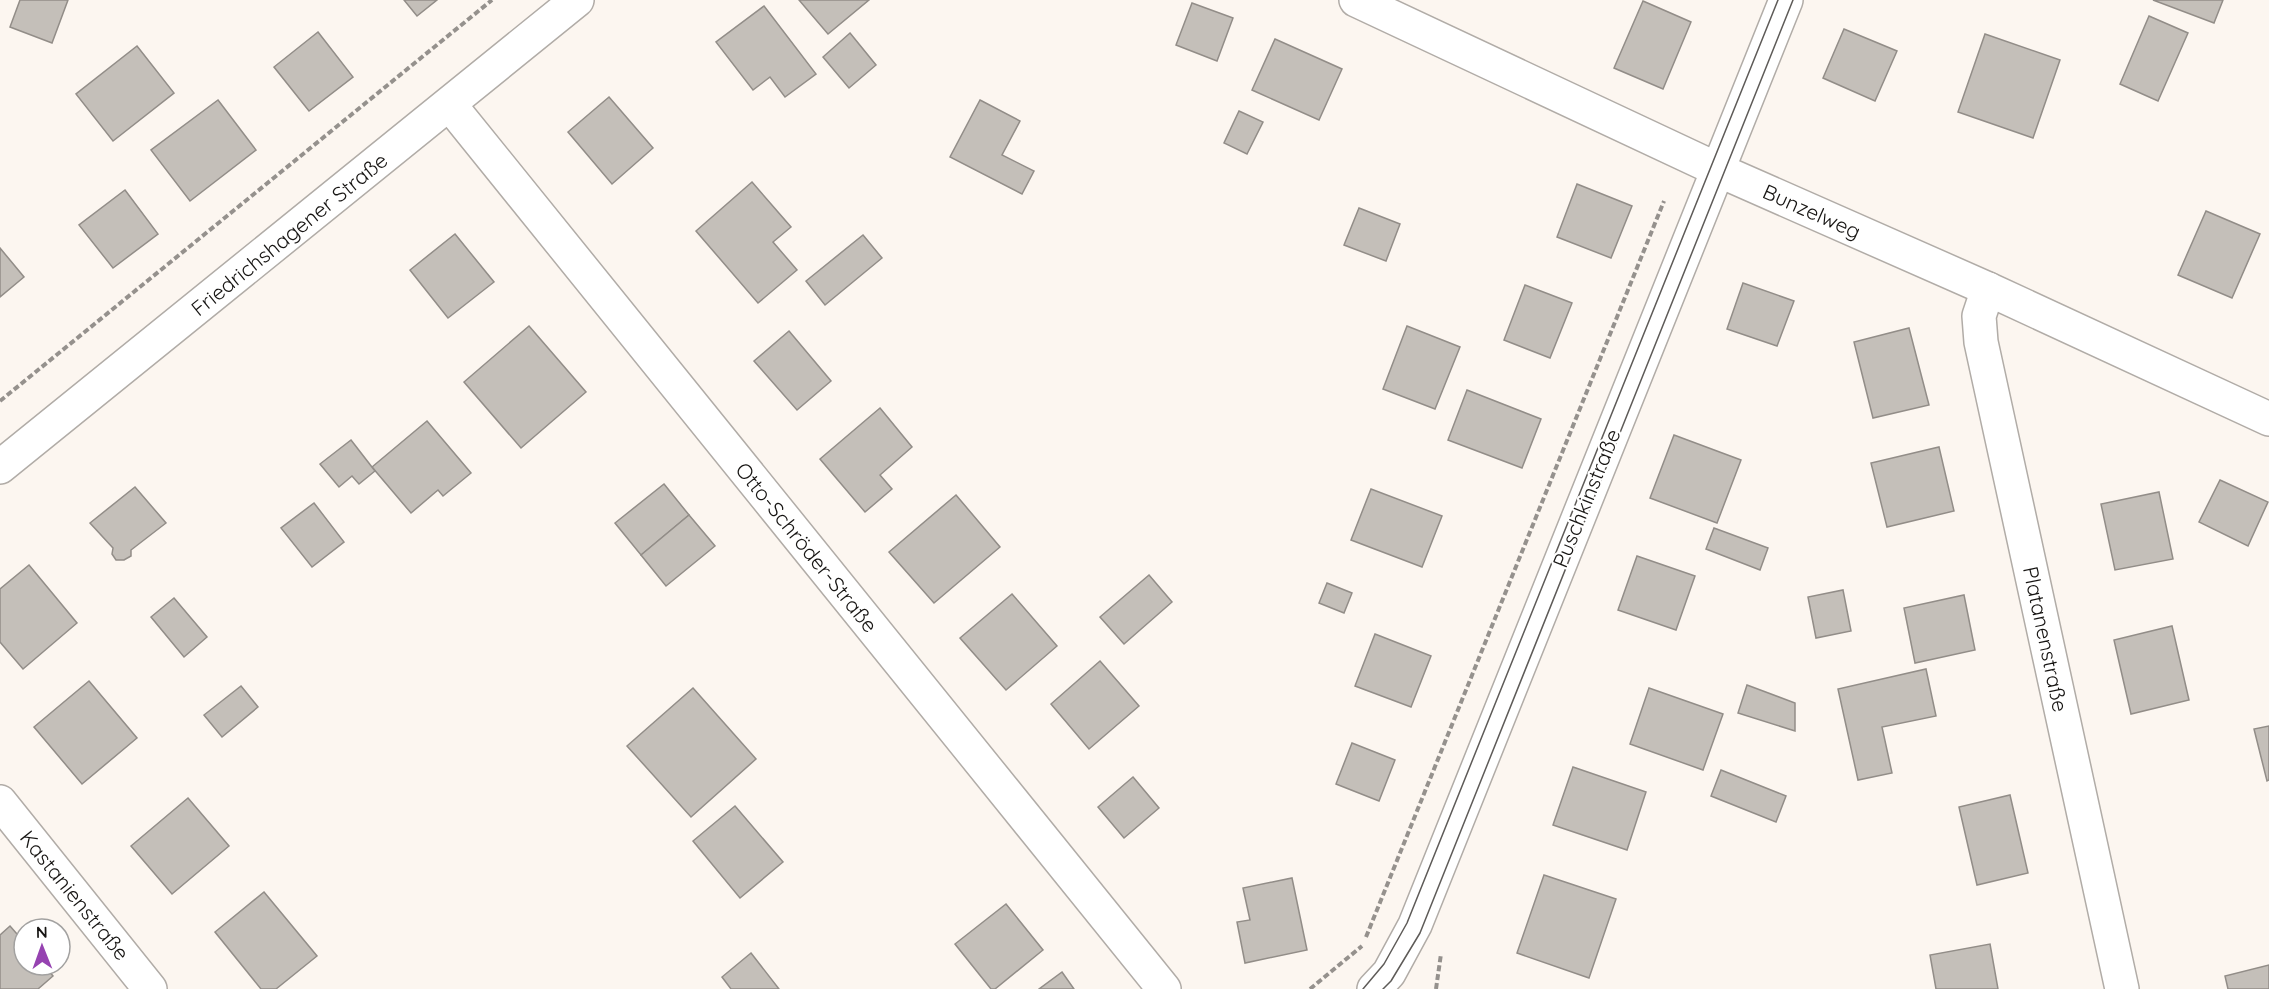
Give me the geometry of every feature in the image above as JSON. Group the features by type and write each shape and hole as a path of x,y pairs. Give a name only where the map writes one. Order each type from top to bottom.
{"street":[{"name":"Friedrichshagener Straße","path":"0,466 450,105 577,0"},
{"name":"Bunzelweg","path":"1356,0 1718,169 1988,289 2269,419"},
{"name":"Puschkinstraße","path":"1374,989 1389,973 1415,925 1786,0"},
{"name":"Otto-Schröder-Straße","path":"450,105 1164,989"},
{"name":"Platanenstraße","path":"1988,289 1979,316 1981,342 2122,989"},
{"name":"Kastanienstraße","path":"0,802 150,989"}],"path":[{"path":"0,401 492,0"},
{"path":"1310,989 1361,946 1684,153"}],"building":[{"path":"20,0 68,0 52,43 10,27"},
{"path":"404,0 437,0 417,16"},
{"path":"799,0 869,0 828,34"},
{"path":"2153,0 2223,0 2214,23"},
{"path":"1643,1 1691,22 1663,89 1614,68"},
{"path":"1192,3 1233,18 1217,61 1176,45"},
{"path":"764,6 816,74 785,97 770,77 753,90 716,42"},
{"path":"2149,16 2188,33 2158,101 2120,84"},
{"path":"1844,29 1897,51 1875,101 1823,78"},
{"path":"318,32 353,77 309,111 274,67"},
{"path":"850,33 876,65 849,88 823,57"},
{"path":"1985,34 2060,60 2033,138 1958,112"},
{"path":"1275,39 1342,69 1319,120 1252,90"},
{"path":"137,46 174,93 113,141 76,94"},
{"path":"609,97 653,148 612,184 568,132"},
{"path":"218,100 256,150 190,201 151,150"},
{"path":"980,100 1020,121 1002,155 1034,171 1022,194 950,157"},
{"path":"1239,111 1263,122 1247,154 1224,143"},
{"path":"752,182 791,227 773,242 797,270 758,303 696,231"},
{"path":"1577,184 1632,206 1611,258 1557,237"},
{"path":"125,190 158,234 113,268 79,225"},
{"path":"1359,208 1400,224 1386,261 1344,245"},
{"path":"2206,211 2260,234 2232,298 2178,275"},
{"path":"455,234 494,282 448,318 410,270"},
{"path":"863,235 882,258 825,305 806,281"},
{"path":"0,248 24,277 0,297"},
{"path":"1743,283 1794,301 1777,346 1727,329"},
{"path":"1525,285 1572,303 1550,358 1504,340"},
{"path":"529,326 586,392 521,448 464,382"},
{"path":"1407,326 1460,347 1435,409 1383,389"},
{"path":"1909,328 1929,405 1873,418 1854,342"},
{"path":"789,331 831,381 797,410 754,361"},
{"path":"1467,390 1541,419 1522,468 1448,440"},
{"path":"880,408 912,447 880,475 892,489 865,512 820,459"},
{"path":"427,421 471,473 443,496 438,490 411,513 372,467"},
{"path":"1674,435 1741,460 1717,523 1650,498"},
{"path":"351,440 375,471 359,484 352,476 339,487 320,464"},
{"path":"1939,447 1954,511 1887,527 1871,463"},
{"path":"2220,480 2268,502 2248,546 2199,522"},
{"path":"664,484 689,515 641,555 615,523"},
{"path":"135,487 166,523 131,550 131,556 124,560 116,560 112,554 113,548 90,523"},
{"path":"1371,489 1442,516 1422,567 1351,540"},
{"path":"2159,492 2173,559 2115,570 2101,504"},
{"path":"956,495 1000,547 934,603 889,552"},
{"path":"314,503 344,542 312,567 281,528"},
{"path":"689,515 715,546 666,586 641,555"},
{"path":"1714,528 1768,548 1760,570 1706,549"},
{"path":"1637,556 1695,576 1676,630 1618,610"},
{"path":"29,565 77,623 23,669 0,642 0,589"},
{"path":"1149,575 1172,602 1124,644 1100,617"},
{"path":"1327,583 1352,593 1344,613 1319,603"},
{"path":"1843,590 1851,631 1816,638 1808,597"},
{"path":"1012,594 1057,646 1006,690 960,638"},
{"path":"1964,595 1975,650 1915,663 1904,608"},
{"path":"174,598 207,637 184,657 151,617"},
{"path":"2172,626 2189,700 2131,714 2114,640"},
{"path":"1375,634 1431,656 1411,707 1355,686"},
{"path":"1100,661 1139,706 1089,749 1051,704"},
{"path":"1926,669 1936,716 1882,727 1892,773 1858,780 1838,689"},
{"path":"89,681 137,738 82,784 34,727"},
{"path":"1747,685 1795,703 1795,731 1738,713"},
{"path":"241,686 258,707 222,737 204,715"},
{"path":"693,688 756,759 691,817 627,746"},
{"path":"1649,688 1723,714 1703,770 1630,744"},
{"path":"2269,726 2269,780 2267,781 2254,729"},
{"path":"1352,743 1395,760 1379,801 1336,784"},
{"path":"1573,767 1646,792 1627,850 1553,825"},
{"path":"1721,770 1786,796 1776,822 1711,796"},
{"path":"1133,777 1159,808 1124,838 1098,807"},
{"path":"2010,795 2028,873 1977,885 1959,807"},
{"path":"188,798 229,846 172,894 131,846"},
{"path":"735,806 783,862 740,898 693,841"},
{"path":"1544,875 1616,899 1589,978 1517,953"},
{"path":"1292,878 1307,950 1245,963 1237,922 1250,920 1243,888"},
{"path":"264,892 317,956 276,989 261,989 215,932"},
{"path":"1006,904 1043,950 995,989 991,989 955,944"},
{"path":"10,926 12,928 12,977 52,977 38,989 0,989 0,935"},
{"path":"1990,944 1998,989 1936,989 1930,955"},
{"path":"751,953 779,989 731,989 722,977"},
{"path":"2269,965 2269,989 2228,989 2225,976"},
{"path":"1062,972 1074,989 1039,989"}],"tram line":[{"path":"1363,989 1384,964 1407,923 1778,0"},
{"path":"1383,989 1391,981 1420,933 1793,0"}]}
